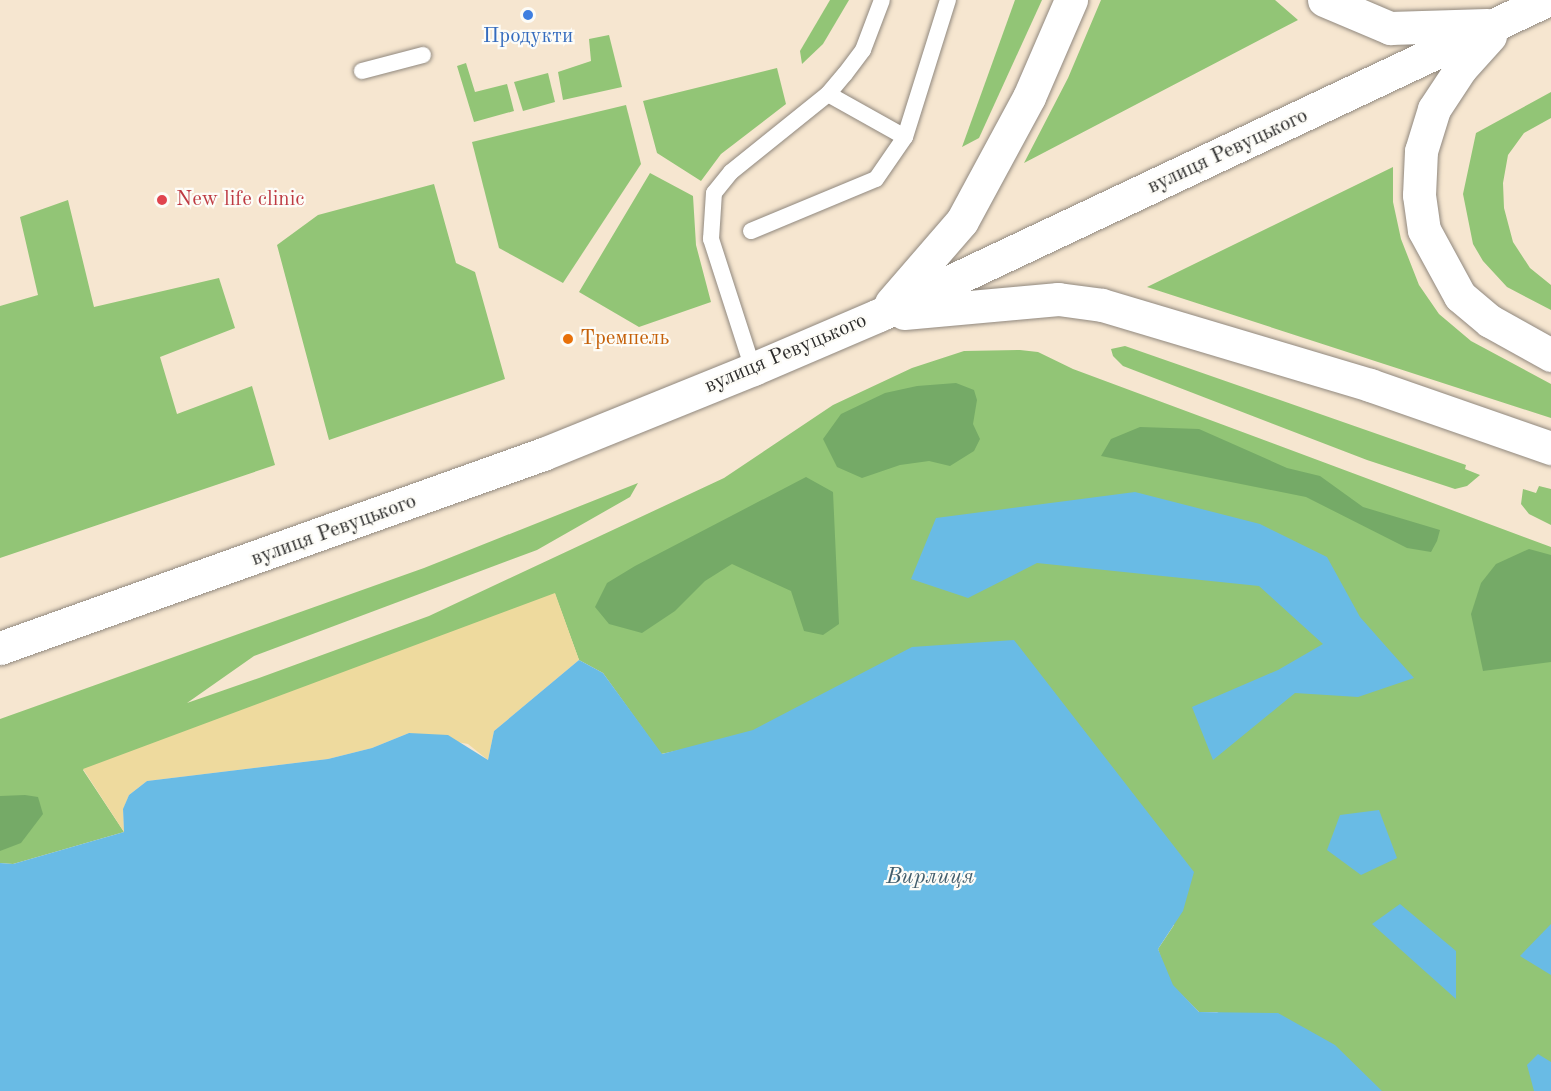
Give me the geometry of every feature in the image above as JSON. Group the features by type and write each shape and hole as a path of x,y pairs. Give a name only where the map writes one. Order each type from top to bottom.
{"street":[{"path":"879,315 962,221 1029,97 1071,0"},
{"path":"1323,0 1390,28 1501,24"},
{"name":"вулиця Ревуцького","path":"0,648 543,454 753,369 879,315 1501,24 1547,0"},
{"path":"1501,24 1461,68 1434,109 1421,151 1419,195 1424,230 1460,296 1490,321 1551,355"},
{"path":"879,315 1058,299 1102,305 1370,385 1551,448"}],"lane":[{"path":"753,369 711,239 714,194 730,172 828,94 863,50 882,0"},
{"path":"751,231 876,179 905,137 948,0"},
{"path":"362,70 423,55"},
{"path":"828,94 905,137"}],"green space":[{"path":"830,0 849,0 823,44 802,64 800,51"},
{"path":"1015,0 1042,0 979,138 962,147"},
{"path":"1101,0 1275,0 1298,20 1024,163 1068,78"},
{"path":"609,35 622,87 563,100 558,72 591,61 589,39"},
{"path":"466,63 475,92 507,84 514,111 474,122 457,66"},
{"path":"777,68 786,104 721,154 701,181 657,153 643,101"},
{"path":"548,73 555,102 523,111 514,82"},
{"path":"1551,92 1551,118 1524,133 1508,155 1503,183 1504,208 1513,242 1530,268 1551,285 1551,310 1507,287 1483,261 1473,244 1463,194 1476,133"},
{"path":"626,105 641,164 563,283 499,248 472,142"},
{"path":"1393,167 1393,202 1401,239 1419,285 1439,314 1471,341 1551,384 1551,418 1147,287"},
{"path":"650,173 693,196 696,245 711,302 639,327 579,292"},
{"path":"434,184 456,263 475,272 505,379 329,440 277,245 318,215"},
{"path":"68,200 94,307 219,278 235,328 160,357 177,414 252,386 275,465 0,558 0,306 38,295 20,217"},
{"path":"1125,346 1466,465 1465,469 1480,475 1467,486 1455,489 1367,460 1123,366 1113,356 1111,349"},
{"path":"964,351 1038,352 1073,369 1551,547 1551,1091 1346,1091 1217,1012 1199,1012 1169,982 1158,949 1174,925 795,726 661,754 603,673 579,660 555,594 83,770 124,832 13,864 0,863 0,719 424,568 638,483 630,497 537,550 254,656 187,703 259,678 429,616 724,478 833,405 912,368"},
{"path":"956,383 974,390 977,400 973,424 980,439 974,451 950,466 929,461 900,465 862,478 837,467 823,439 841,414 885,393 917,386"},
{"path":"1140,427 1199,429 1287,468 1320,476 1363,507 1440,530 1437,541 1431,552 1407,548 1306,497 1101,456 1111,439"},
{"path":"806,477 833,492 839,624 823,635 804,631 791,591 732,564 705,581 675,611 642,633 609,624 595,607 607,583 635,566"},
{"path":"1539,486 1551,489 1551,525 1529,514 1521,504 1523,489 1536,493"},
{"path":"1529,549 1551,555 1551,662 1483,671 1471,614 1481,583 1496,564"},
{"path":"0,796 38,797 43,814 21,843 0,851"}],"sand":[{"path":"555,593 579,660 494,731 488,760 468,744 409,733 372,748 328,759 147,781 129,795 123,810 124,832 83,769"}],"water":[{"path":"1135,492 1260,524 1327,557 1360,617 1414,678 1358,697 1295,693 1213,760 1192,707 1278,670 1323,644 1259,586 1037,563 968,598 911,579 936,518"},
{"name":"Вирлиця","path":"1014,640 1194,872 1183,911 1158,949 1173,985 1199,1012 1278,1013 1335,1045 1382,1091 0,1091 0,863 13,864 124,832 123,809 129,795 147,781 328,759 372,748 409,733 448,735 488,760 494,731 579,660 603,673 662,754 753,730 912,647"},
{"path":"1379,810 1397,858 1361,875 1327,850 1340,815"},
{"path":"1400,904 1456,951 1456,999 1372,924"},
{"path":"1551,924 1551,975 1520,956"},
{"path":"1538,1054 1551,1062 1551,1091 1534,1091 1527,1065"}],"place":[{"name":"Продукти","path":"528,15"},
{"name":"New life clinic","path":"162,200"},
{"name":"Тремпель","path":"568,339"}]}
